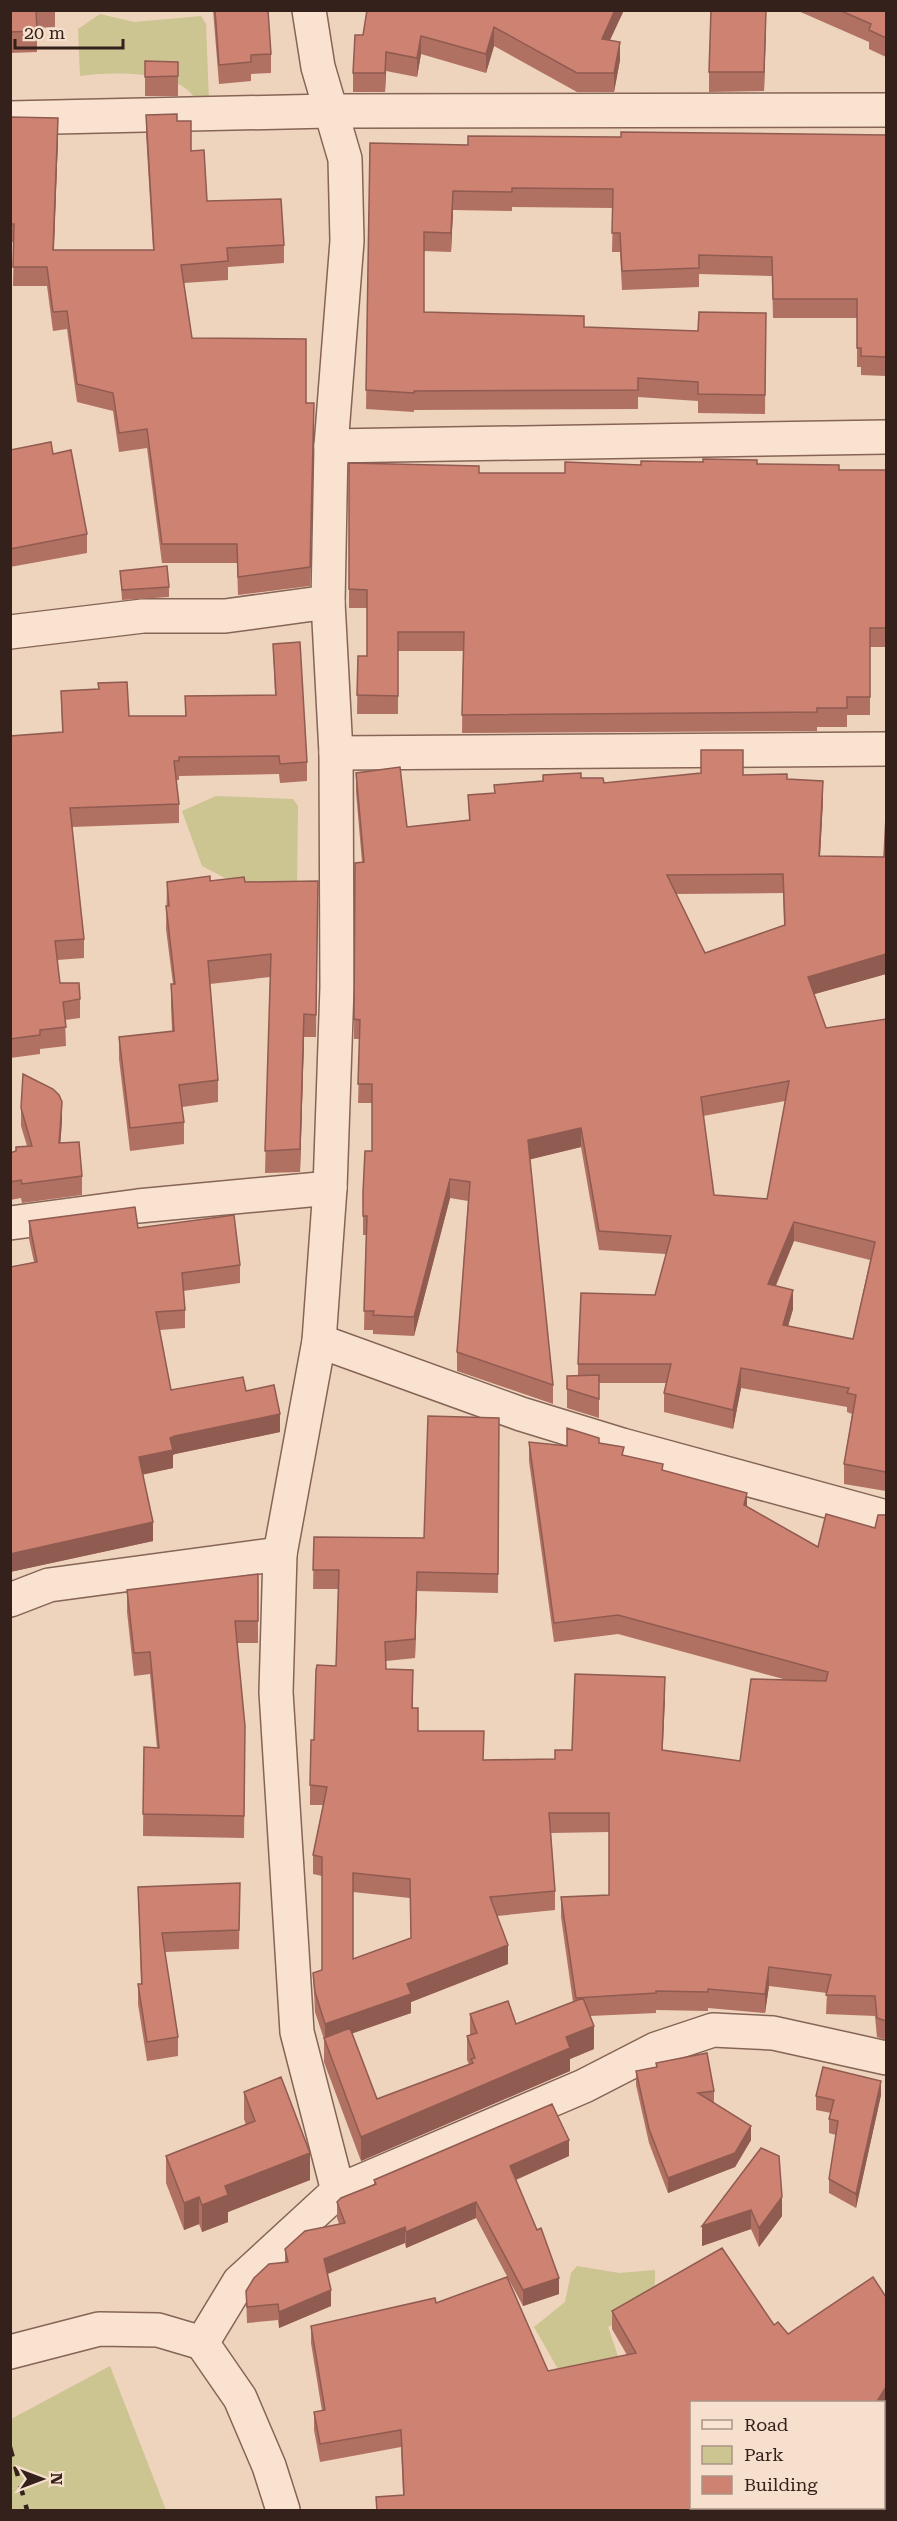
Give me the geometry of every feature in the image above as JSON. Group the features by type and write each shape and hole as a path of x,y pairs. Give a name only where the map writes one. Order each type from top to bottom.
{"street":[{"path":"309,10 318,67 329,111 345,159 347,241 331,446 328,602 336,753 337,987 330,1188 319,1341 280,1554 276,1692 297,2031 338,2191"},
{"path":"10,118 329,111 886,110"},
{"path":"331,446 886,437"},
{"path":"10,632 143,616 225,616 328,602"},
{"path":"336,753 886,749"},
{"path":"10,1223 138,1206 330,1188"},
{"path":"319,1341 521,1414 622,1445 886,1517"},
{"path":"10,1600 49,1585 280,1554"},
{"path":"202,2343 239,2282 338,2191 584,2086 656,2049 713,2030 773,2033 886,2058"},
{"path":"10,2352 99,2329 158,2330 202,2343 240,2398 269,2466 283,2511"}],"green space":[{"path":"100,14 134,22 201,16 206,24 209,101 196,101 188,91 176,83 161,78 126,74 80,76 78,29"},
{"path":"216,796 293,799 298,806 297,891 248,890 202,866 182,811"},
{"path":"577,2266 619,2273 655,2270 653,2292 649,2300 636,2312 608,2327 618,2356 619,2390 596,2373 558,2369 534,2327 565,2302 571,2273"},
{"path":"110,2366 166,2510 11,2510 11,2419"}],"building":[{"path":"10,10 36,10 37,31 10,32"},
{"path":"215,10 268,10 271,54 251,55 251,62 219,65"},
{"path":"367,10 615,10 602,39 620,42 614,73 577,73 494,27 486,54 421,36 417,58 386,52 385,73 353,73 355,35 363,35"},
{"path":"711,10 766,10 764,72 709,72"},
{"path":"839,10 886,10 886,38 869,30 871,24"},
{"path":"145,61 178,62 178,76 145,77"},
{"path":"177,114 177,121 191,121 191,151 204,150 207,201 281,199 284,245 227,248 228,261 181,265 192,338 306,339 306,403 314,403 310,567 238,577 237,544 162,544 147,429 119,433 113,393 77,384 67,311 53,312 47,267 13,267 14,224 10,224 10,117 58,118 53,250 154,250 146,115"},
{"path":"621,132 886,135 886,357 861,356 861,348 857,348 857,299 773,299 772,257 699,255 699,268 622,271 620,233 612,233 613,189 512,188 512,192 453,191 451,233 424,232 424,312 584,316 584,327 698,331 699,312 766,313 765,395 698,394 698,382 638,378 638,390 414,391 414,393 366,390 370,143 468,145 468,136 621,137"},
{"path":"51,442 53,454 71,450 87,534 10,549 10,450"},
{"path":"703,459 757,460 757,464 839,465 839,470 886,470 886,628 870,628 870,697 847,697 847,708 817,708 817,712 462,715 464,632 398,632 398,696 357,695 358,656 367,656 367,590 349,589 349,463 479,466 479,473 565,473 565,462 641,465 641,461 703,462"},
{"path":"167,566 169,587 122,590 120,571"},
{"path":"300,642 307,762 280,764 279,756 179,757 179,761 174,761 179,804 70,808 84,939 55,941 60,983 79,983 80,999 63,1002 66,1027 40,1030 40,1035 10,1039 10,736 63,732 61,691 99,689 98,683 127,682 129,716 186,716 185,696 276,695 273,644"},
{"path":"701,750 743,750 743,775 787,774 787,779 823,781 819,856 884,857 886,816 886,954 808,977 826,1028 886,1019 886,1472 844,1464 856,1395 847,1393 849,1388 741,1368 733,1410 664,1393 671,1364 578,1364 581,1293 655,1295 671,1236 599,1231 581,1128 528,1140 553,1385 457,1352 470,1182 450,1179 414,1317 373,1315 374,1311 364,1311 367,1216 363,1216 363,1192 365,1151 372,1151 372,1084 358,1084 360,1020 354,1019 355,863 364,862 356,773 400,767 407,827 470,820 468,795 495,793 494,785 543,781 543,775 581,773 581,778 603,778 604,783 701,773","holes":["783,874 785,925 705,953 667,875","789,1081 767,1199 714,1195 701,1097","794,1222 875,1242 853,1339 783,1325 793,1290 768,1284"]},
{"path":"210,876 210,881 244,877 245,882 318,881 316,1015 304,1014 300,1149 265,1151 271,954 208,961 218,1080 179,1085 184,1122 130,1128 119,1037 174,1031 171,984 175,984 166,906 169,906 167,882"},
{"path":"23,1074 53,1089 59,1095 62,1102 59,1143 79,1142 82,1176 22,1184 21,1180 10,1182 10,1153 16,1151 16,1147 32,1146 21,1108"},
{"path":"135,1207 138,1228 234,1215 240,1265 182,1273 185,1310 156,1312 171,1390 243,1377 246,1391 274,1385 280,1414 175,1436 170,1438 173,1450 139,1457 153,1522 10,1554 10,1267 37,1262 29,1221"},
{"path":"599,1375 599,1399 567,1389 567,1376"},
{"path":"428,1416 499,1418 498,1574 417,1572 415,1639 385,1642 386,1669 413,1670 412,1708 418,1708 418,1731 484,1731 483,1760 555,1759 555,1750 572,1750 575,1674 665,1677 662,1750 740,1761 751,1679 826,1681 828,1672 618,1615 554,1623 529,1442 567,1446 567,1428 599,1438 599,1443 624,1447 622,1455 663,1464 662,1470 747,1493 744,1505 818,1547 826,1514 875,1528 878,1515 886,1515 886,2021 877,2018 875,1996 826,1995 831,1975 769,1967 765,1994 708,1989 708,1992 656,1991 656,1993 576,1998 561,1897 609,1895 609,1813 549,1813 555,1891 490,1897 508,1945 407,1984 411,1994 325,2024 315,1992 313,1973 322,1970 322,1857 313,1855 327,1787 310,1785 311,1740 314,1740 317,1665 336,1666 339,1570 313,1570 314,1537 424,1538","holes":["353,1873 410,1879 411,1938 353,1959"]},
{"path":"258,1574 258,1621 235,1621 245,1726 244,1816 143,1814 144,1747 159,1748 150,1652 134,1653 127,1590"},
{"path":"240,1883 239,1930 162,1933 178,2037 147,2042 138,1984 142,1984 138,1887"},
{"path":"583,1998 594,2026 566,2037 570,2048 361,2137 324,2038 350,2028 377,2099 473,2063 471,2059 475,2058 467,2036 477,2033 470,2014 508,2001 516,2024"},
{"path":"707,2053 714,2091 698,2093 751,2126 735,2153 668,2178 649,2129 636,2071 657,2067 656,2063"},
{"path":"823,2067 881,2081 856,2194 829,2179 838,2121 829,2119 834,2100 816,2096"},
{"path":"281,2077 310,2153 225,2186 228,2195 202,2205 199,2197 184,2203 166,2156 255,2121 244,2092"},
{"path":"552,2104 569,2140 510,2166 537,2230 541,2228 559,2278 523,2290 476,2202 406,2232 405,2227 324,2259 331,2290 279,2312 278,2304 247,2307 246,2291 254,2278 269,2264 288,2262 285,2249 305,2231 345,2223 337,2202 341,2198 376,2184 374,2180"},
{"path":"761,2148 779,2156 782,2197 759,2228 751,2210 702,2226"},
{"path":"722,2248 774,2325 778,2322 788,2334 873,2277 886,2297 886,2387 877,2401 690,2401 690,2509 870,2509 872,2511 377,2511 376,2497 404,2495 401,2430 320,2444 314,2412 325,2410 311,2326 435,2298 436,2303 507,2277 548,2371 636,2353 612,2311"}],"railway":[{"path":"10,2447 27,2510"}]}
